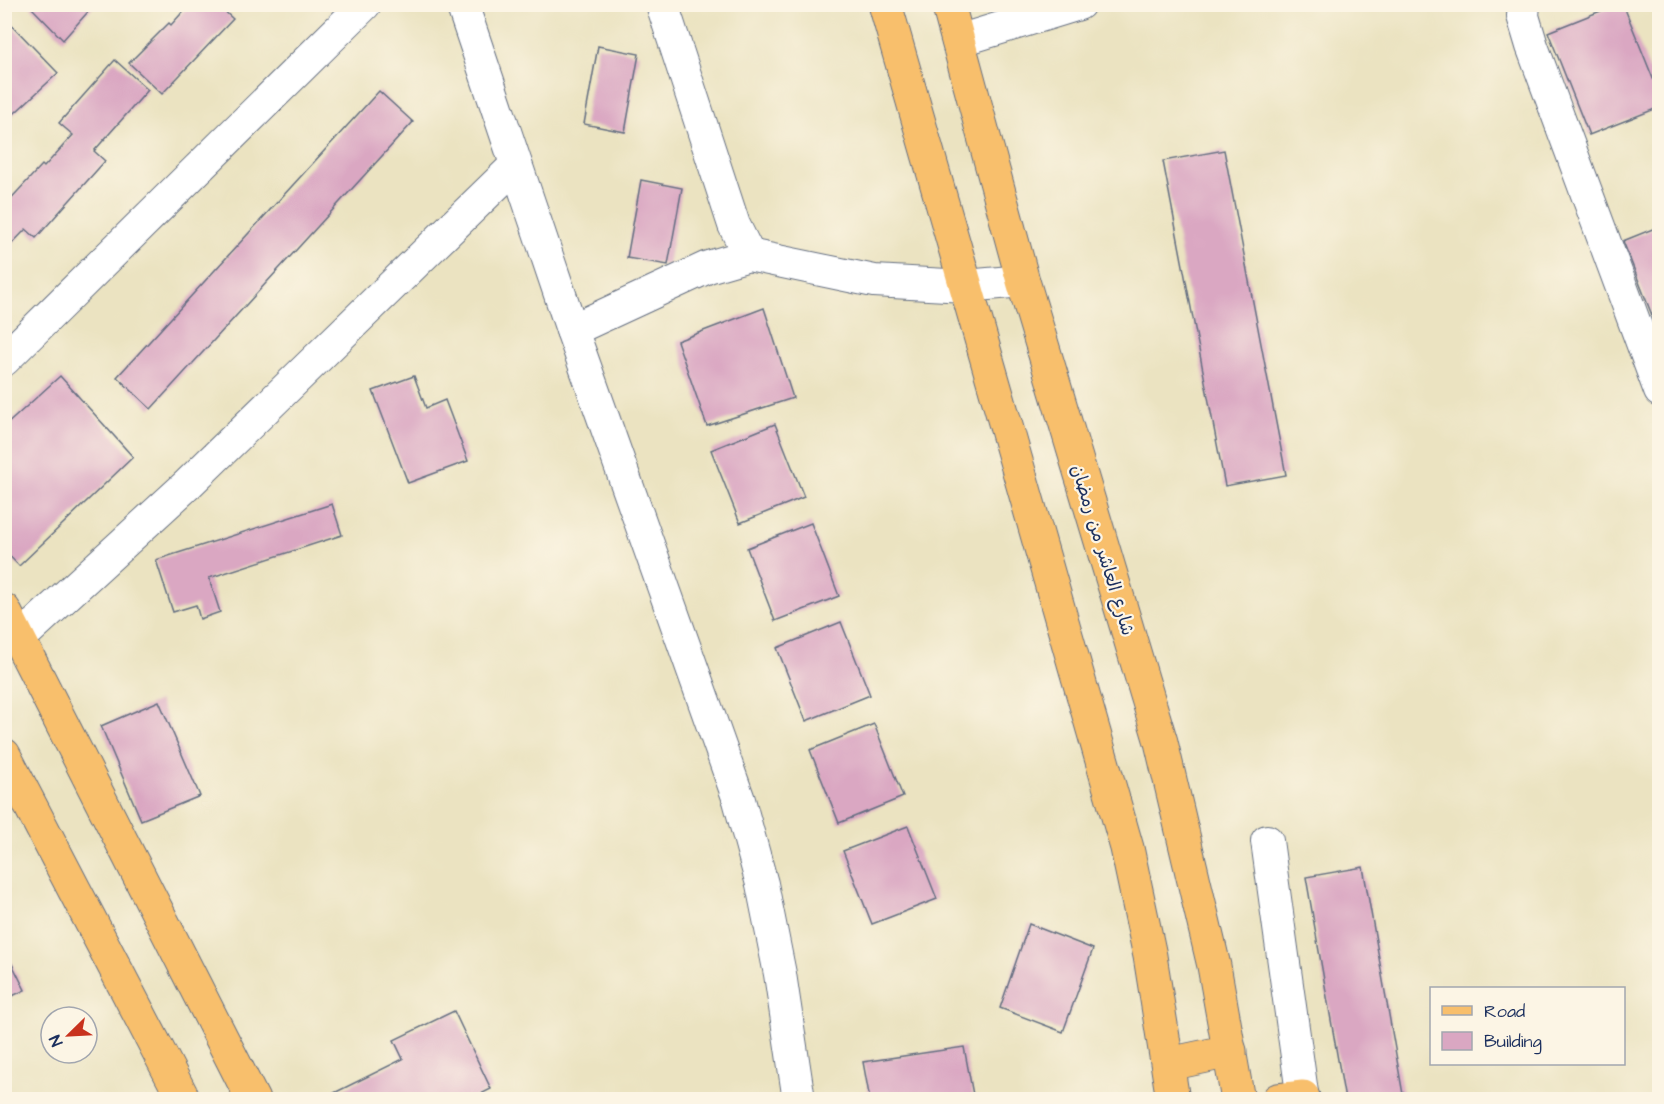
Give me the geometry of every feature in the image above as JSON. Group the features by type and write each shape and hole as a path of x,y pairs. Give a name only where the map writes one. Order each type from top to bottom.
{"main road":[{"path":"885,4 1127,848 1150,956 1173,1100"},
{"name":"شارع العاشر من رمضان","path":"948,4 1023,281 1161,742 1214,966 1238,1100"},
{"path":"12,625 253,1100"},
{"path":"8,771 184,1100"},
{"path":"1169,1064 1230,1051"}],"street":[{"path":"4,360 365,4"},
{"path":"462,4 572,330 739,800 762,884 780,974 799,1100"},
{"path":"662,4 734,225 749,255"},
{"path":"958,41 1079,4"},
{"path":"1524,4 1523,16 1532,46 1659,391"},
{"path":"12,625 188,484 516,165"},
{"path":"572,330 708,267 749,255 874,281 965,286 1023,281"},
{"path":"1267,841 1295,1099"}],"building":[{"path":"33,4 95,4 63,40 31,7"},
{"path":"190,4 224,4 221,8 233,19 162,94 129,63 169,23 171,25"},
{"path":"1623,4 1660,96 1660,107 1589,135 1548,32"},
{"path":"4,17 58,73 4,123"},
{"path":"598,46 639,54 625,132 584,124"},
{"path":"115,60 148,90 94,151 105,161 36,238 26,229 4,252 4,206 73,135 59,123"},
{"path":"379,91 413,122 151,409 117,377"},
{"path":"1224,150 1286,475 1225,486 1163,161"},
{"path":"641,180 682,188 668,265 627,258"},
{"path":"1660,226 1660,333 1659,333 1623,241"},
{"path":"764,308 793,398 707,426 677,341"},
{"path":"60,376 133,457 19,566 4,550 4,427"},
{"path":"414,376 426,408 445,400 468,461 408,483 373,391"},
{"path":"775,424 804,497 740,523 711,450"},
{"path":"332,504 342,535 209,578 220,612 200,619 196,605 173,612 156,560"},
{"path":"811,523 839,596 775,621 747,548"},
{"path":"841,622 870,695 806,721 777,648"},
{"path":"159,701 200,796 141,820 101,726"},
{"path":"874,724 903,797 839,823 810,750"},
{"path":"908,826 937,899 872,924 843,851"},
{"path":"1363,867 1404,1100 1345,1100 1306,877"},
{"path":"1029,924 1093,949 1063,1032 1000,1008"},
{"path":"4,948 25,990 4,1000"},
{"path":"454,1011 491,1089 469,1100 320,1100 403,1059 394,1040"},
{"path":"964,1047 974,1100 870,1100 863,1062"}]}
